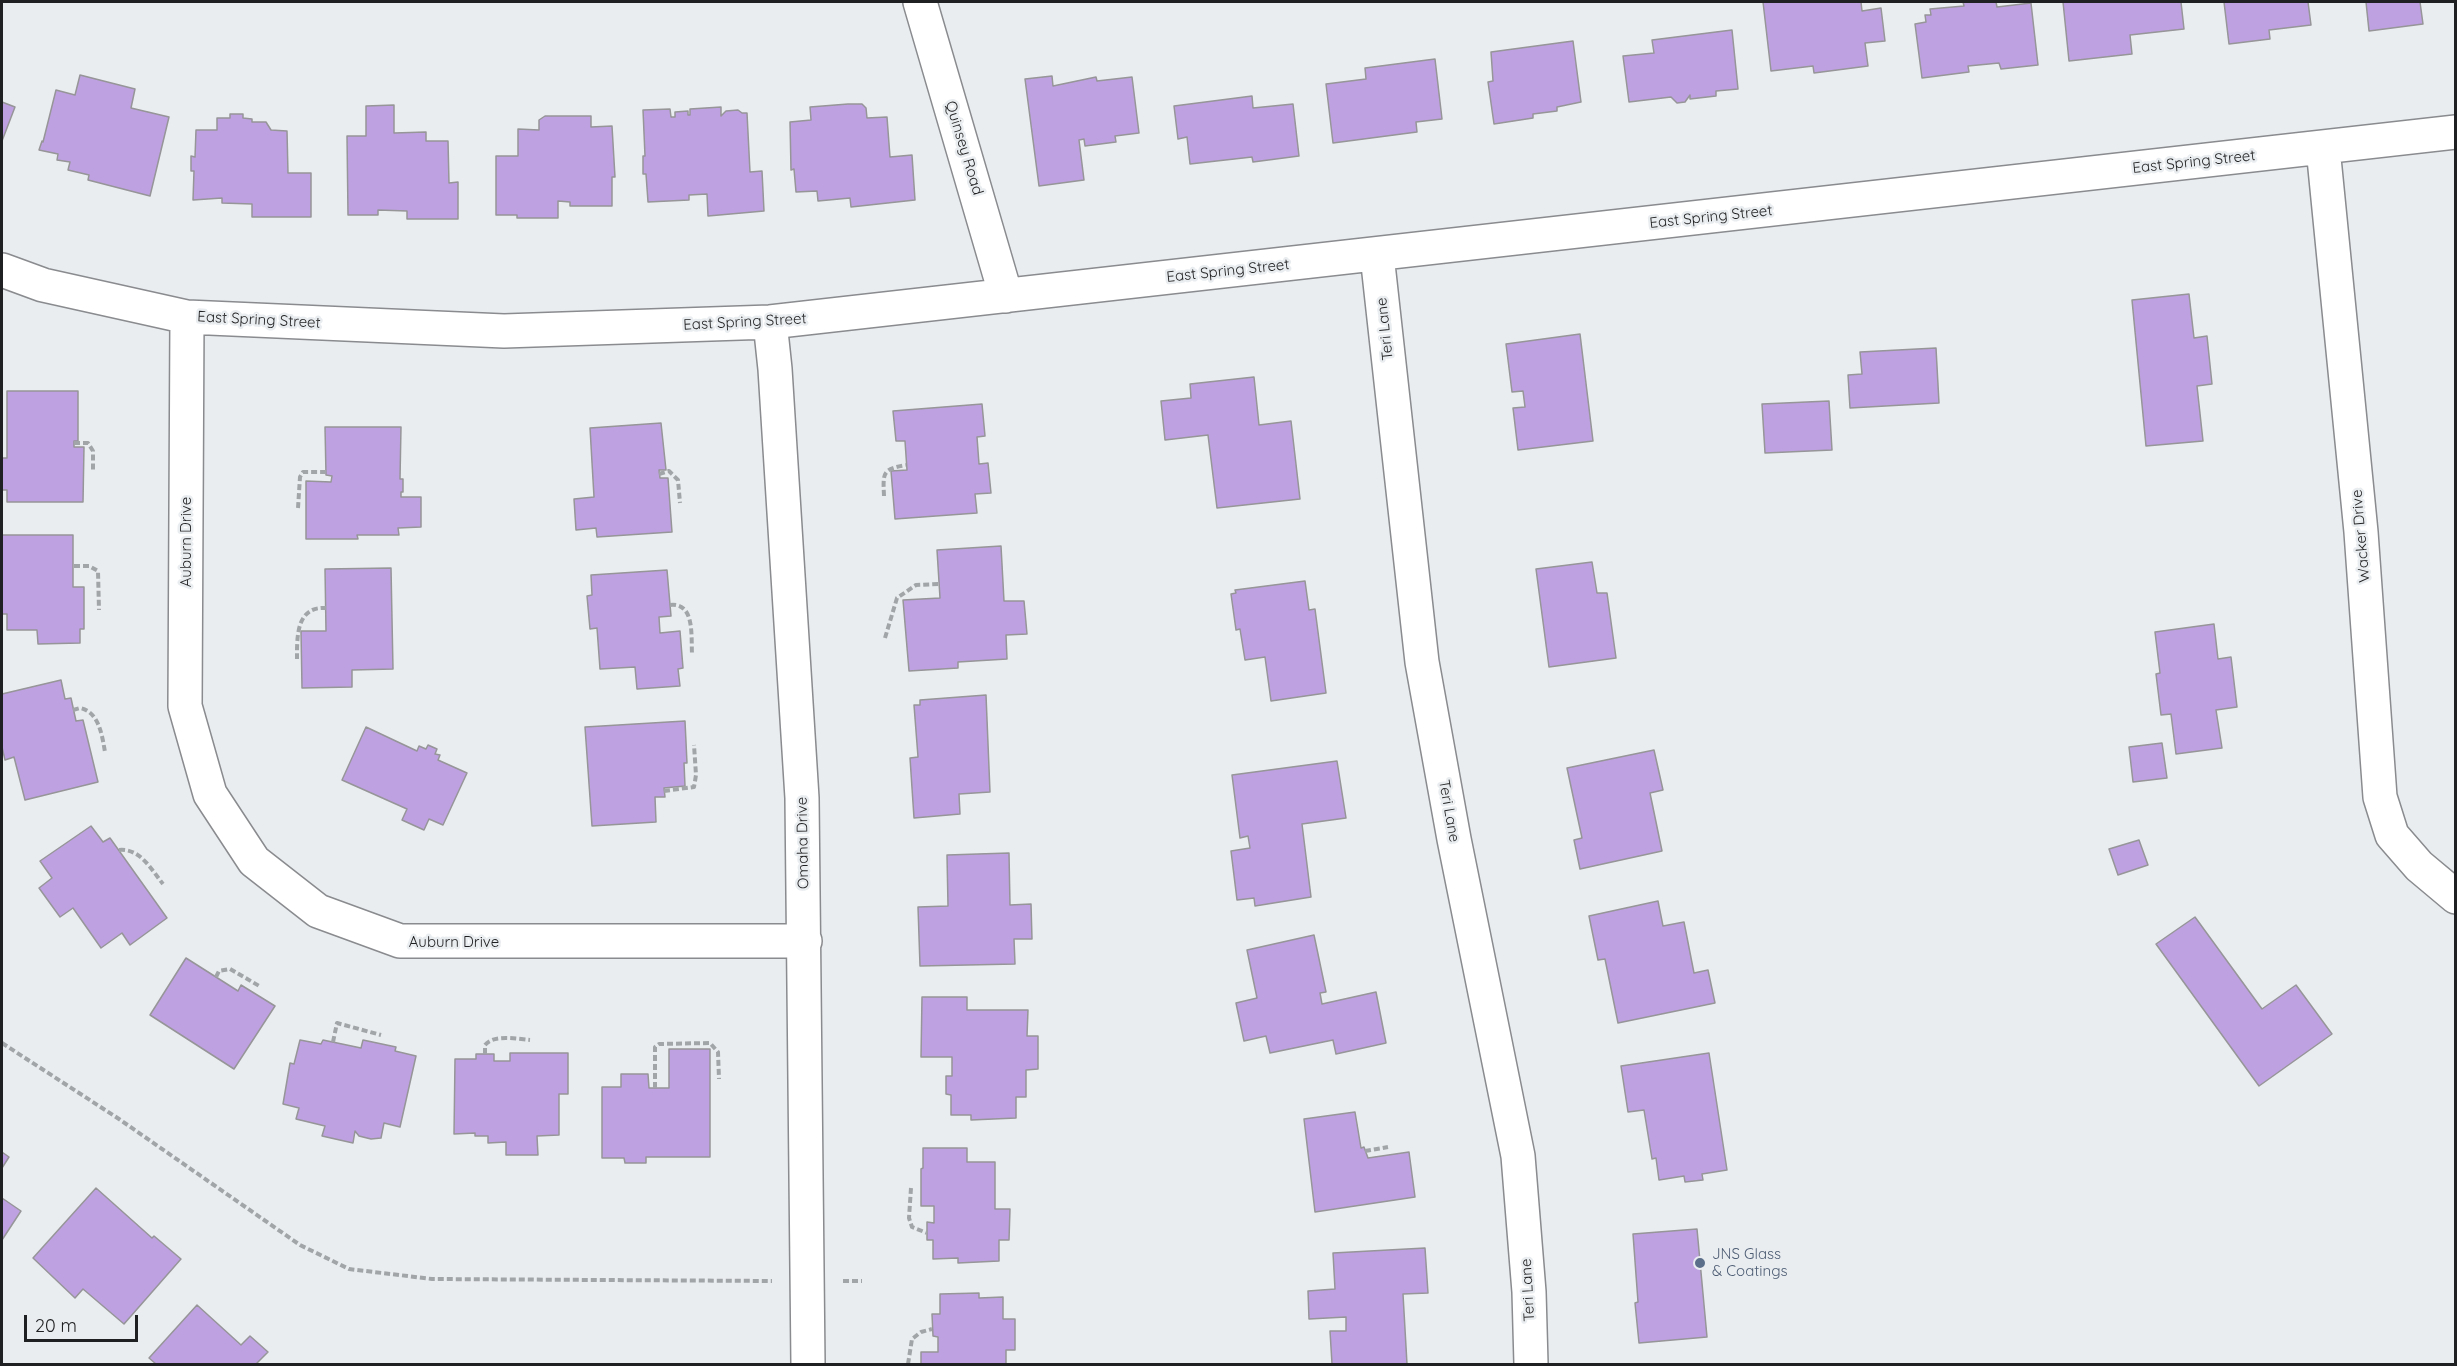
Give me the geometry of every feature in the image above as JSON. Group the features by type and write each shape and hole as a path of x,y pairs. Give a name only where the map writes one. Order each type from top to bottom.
{"street":[{"name":"Quinsey Road","path":"920,2 1006,296"},
{"name":"East Spring Street","path":"2,270 43,285 187,317 504,331 770,322 2456,132"},
{"name":"Wacker Drive","path":"2323,148 2361,532 2380,797 2392,835 2419,866 2456,897"},
{"name":"Teri Lane","path":"1377,255 1422,662 1454,839 1518,1156 1529,1292 1531,1365"},
{"name":"Auburn Drive","path":"187,317 184,706 210,794 254,861 318,911 400,941 805,941"},
{"name":"Omaha Drive","path":"770,322 775,369 802,798 808,1365"}],"path":[{"path":"74,443 88,443 93,451 93,472"},
{"path":"884,496 883,476 886,471 906,465"},
{"path":"659,474 669,471 678,480 680,504"},
{"path":"298,507 300,477 303,472 326,472"},
{"path":"74,566 89,566 98,571 99,610"},
{"path":"885,638 897,598 916,585 939,584"},
{"path":"670,605 676,604 684,608 688,615 692,654"},
{"path":"297,659 297,636 301,619 318,608 326,608"},
{"path":"73,710 80,708 92,714 100,728 105,752"},
{"path":"664,792 694,787 696,775 694,746"},
{"path":"118,849 134,851 163,884"},
{"path":"216,977 219,971 230,969 261,987"},
{"path":"333,1042 337,1023 381,1035"},
{"path":"485,1054 485,1045 489,1040 500,1038 530,1040"},
{"path":"2,1043 119,1119 300,1245 349,1269 432,1279 781,1281"},
{"path":"655,1088 655,1047 659,1044 710,1044 718,1052 719,1080"},
{"path":"1365,1150 1388,1147"},
{"path":"911,1188 909,1218 912,1227 927,1233"},
{"path":"838,1281 862,1281"},
{"path":"908,1365 912,1339 921,1332 932,1329"}],"building":[{"path":"1763,2 1861,2 1862,11 1881,8 1885,41 1865,43 1868,66 1814,73 1813,66 1771,71"},
{"path":"1963,2 1996,2 1997,7 2031,3 2038,65 2001,69 1999,63 1968,66 1969,72 1922,78 1915,24 1926,22 1925,15 1931,15 1930,9 1964,6"},
{"path":"2063,2 2181,2 2184,29 2130,35 2132,54 2069,61"},
{"path":"2224,2 2308,2 2311,25 2269,30 2270,39 2229,44"},
{"path":"2366,2 2420,2 2423,24 2369,31"},
{"path":"1732,30 1738,89 1716,91 1716,96 1690,99 1690,95 1685,102 1677,103 1671,97 1629,102 1623,56 1654,53 1652,40"},
{"path":"1573,41 1581,102 1557,107 1557,111 1533,114 1533,118 1494,124 1488,82 1493,81 1491,52"},
{"path":"1435,59 1442,119 1416,122 1417,132 1333,143 1326,84 1366,79 1365,68"},
{"path":"80,75 135,89 131,108 169,117 150,196 88,180 89,175 68,170 70,162 57,160 58,154 39,150 56,90 75,95"},
{"path":"1052,76 1053,86 1096,77 1097,81 1132,77 1139,133 1115,136 1116,142 1085,146 1084,139 1079,140 1084,180 1039,186 1025,79"},
{"path":"1252,96 1253,108 1293,104 1299,156 1253,162 1252,157 1190,164 1187,137 1178,139 1174,106"},
{"path":"2,102 15,107 2,141"},
{"path":"862,104 866,108 867,118 887,117 890,157 912,155 915,200 851,207 850,198 818,201 817,191 796,192 794,169 791,170 790,122 811,120 810,107"},
{"path":"394,105 394,133 426,132 426,141 448,141 449,183 458,182 458,219 407,219 407,211 378,210 378,215 348,215 347,136 366,136 366,106"},
{"path":"721,107 721,116 726,111 738,110 747,113 750,172 762,171 764,211 708,216 707,194 689,195 689,200 648,202 646,174 643,174 643,156 645,156 643,110 670,109 671,117 675,117 675,112 688,111 690,115 690,109"},
{"path":"230,114 243,114 243,118 252,119 252,122 266,122 271,130 287,131 288,173 311,173 311,217 252,217 252,204 222,203 222,198 193,200 194,171 191,171 191,156 195,157 196,130 217,130 217,118 230,118"},
{"path":"545,116 591,116 591,127 612,126 615,177 612,177 612,206 570,206 570,202 558,201 558,218 517,218 517,215 496,215 496,156 518,156 518,129 539,130 539,120"},
{"path":"2189,294 2194,338 2207,336 2212,384 2197,386 2203,441 2146,446 2132,300"},
{"path":"1580,334 1593,441 1518,450 1513,408 1525,407 1523,391 1512,392 1506,344"},
{"path":"1936,348 1939,403 1850,408 1848,375 1862,374 1860,352"},
{"path":"1254,377 1259,425 1291,421 1300,499 1217,508 1208,435 1165,440 1161,401 1191,398 1190,384"},
{"path":"7,391 78,391 78,441 74,441 74,447 84,447 83,502 7,502 7,490 2,490 2,458 7,458"},
{"path":"1829,401 1832,450 1765,453 1762,404"},
{"path":"982,404 985,436 977,437 979,464 988,463 991,493 975,494 977,513 895,519 891,471 907,470 905,441 896,441 893,411"},
{"path":"661,423 666,470 659,470 660,478 668,478 672,532 597,537 596,528 576,530 574,499 594,497 590,428"},
{"path":"325,427 401,427 400,479 403,479 403,492 401,492 401,497 421,497 421,527 398,528 399,535 357,535 358,539 306,539 306,481 331,482 332,476 326,475"},
{"path":"2,535 73,535 73,587 84,587 84,629 80,629 80,643 38,644 37,630 7,630 7,614 2,614"},
{"path":"1001,546 1004,601 1024,601 1027,634 1006,635 1007,659 958,662 958,668 909,671 903,600 940,598 937,550"},
{"path":"1592,562 1597,593 1607,593 1616,658 1549,667 1536,569"},
{"path":"391,568 393,669 352,670 352,687 302,688 301,631 326,631 325,569"},
{"path":"667,570 671,616 659,617 660,633 680,631 683,668 678,669 680,686 637,689 635,667 600,669 597,628 590,629 587,596 592,595 591,575"},
{"path":"1305,581 1309,610 1315,609 1326,693 1271,701 1265,657 1245,660 1240,629 1236,630 1231,594 1236,593 1235,590"},
{"path":"2214,624 2218,659 2231,657 2237,707 2216,710 2222,748 2176,754 2171,714 2161,715 2156,674 2160,673 2155,632"},
{"path":"61,680 65,699 71,698 76,721 83,720 98,782 25,800 14,757 5,760 2,747 2,694"},
{"path":"986,695 990,792 959,794 960,814 914,818 910,758 918,757 914,705 920,705 920,700"},
{"path":"685,721 687,763 684,763 685,786 664,788 665,797 655,797 656,822 592,826 585,727"},
{"path":"366,727 417,751 419,746 426,749 428,745 437,749 435,754 440,755 438,760 467,773 443,825 429,819 424,830 402,820 407,809 342,780"},
{"path":"2162,743 2167,778 2133,782 2129,747"},
{"path":"1654,750 1663,790 1650,793 1662,851 1580,869 1574,840 1582,838 1567,768"},
{"path":"1337,761 1346,818 1302,824 1311,897 1255,906 1254,898 1237,900 1231,851 1250,848 1248,836 1240,838 1232,775"},
{"path":"91,826 103,842 110,838 167,918 130,945 122,933 101,948 73,908 60,917 39,888 52,878 40,861"},
{"path":"2139,840 2148,865 2118,875 2109,849"},
{"path":"1009,853 1010,905 1031,904 1032,939 1014,939 1015,964 920,966 918,907 948,906 947,855"},
{"path":"1658,901 1663,926 1684,922 1694,973 1708,970 1715,1003 1618,1023 1605,959 1598,960 1589,916"},
{"path":"2195,917 2262,1009 2296,985 2332,1034 2259,1086 2156,944"},
{"path":"1314,935 1326,992 1320,993 1322,1004 1376,992 1386,1043 1336,1054 1333,1040 1270,1053 1266,1036 1244,1041 1236,1003 1257,998 1247,950"},
{"path":"186,958 238,991 241,985 275,1006 234,1069 150,1015"},
{"path":"922,997 967,997 967,1010 1028,1010 1027,1036 1038,1036 1038,1069 1026,1070 1026,1097 1016,1097 1016,1118 971,1120 971,1115 951,1115 951,1095 946,1094 946,1076 952,1076 952,1057 921,1057"},
{"path":"300,1040 321,1044 323,1040 361,1048 363,1040 396,1047 395,1051 416,1056 400,1127 384,1123 381,1138 371,1139 359,1136 355,1131 353,1143 322,1136 325,1126 296,1119 299,1108 283,1104 290,1063 294,1064"},
{"path":"669,1049 710,1049 710,1157 646,1157 646,1163 625,1163 624,1158 602,1158 602,1087 621,1087 621,1074 648,1074 649,1088 669,1088"},
{"path":"510,1053 568,1053 568,1094 559,1094 559,1135 537,1136 538,1155 506,1155 506,1142 488,1143 488,1136 475,1136 475,1133 454,1134 455,1059 476,1059 476,1054 494,1054 494,1061 510,1061"},
{"path":"1709,1053 1727,1170 1702,1174 1703,1180 1685,1182 1684,1176 1659,1180 1656,1158 1652,1159 1644,1110 1628,1112 1621,1066"},
{"path":"1355,1112 1361,1148 1364,1147 1368,1158 1409,1152 1415,1197 1315,1212 1304,1119"},
{"path":"923,1148 967,1148 967,1162 995,1162 995,1209 1010,1209 1009,1240 999,1240 999,1261 958,1263 958,1258 933,1259 933,1240 927,1240 927,1222 934,1223 934,1206 921,1206"},
{"path":"2,1152 9,1157 2,1168"},
{"path":"96,1188 152,1238 154,1236 181,1259 124,1324 83,1289 75,1298 33,1258"},
{"path":"2,1198 21,1211 2,1240"},
{"path":"1697,1229 1707,1337 1639,1343 1633,1234"},
{"path":"1425,1248 1428,1293 1403,1294 1407,1364 1332,1364 1330,1331 1346,1331 1346,1317 1309,1319 1308,1291 1335,1289 1333,1253"},
{"path":"979,1293 979,1298 1003,1297 1003,1319 1015,1319 1015,1350 1006,1350 1006,1364 921,1364 921,1352 938,1352 938,1337 933,1336 932,1314 940,1314 940,1294"},
{"path":"197,1305 241,1345 250,1336 268,1352 256,1364 156,1364 149,1358"}],"place":[{"name":"JNS Glass & Coatings","path":"1700,1263"}]}
